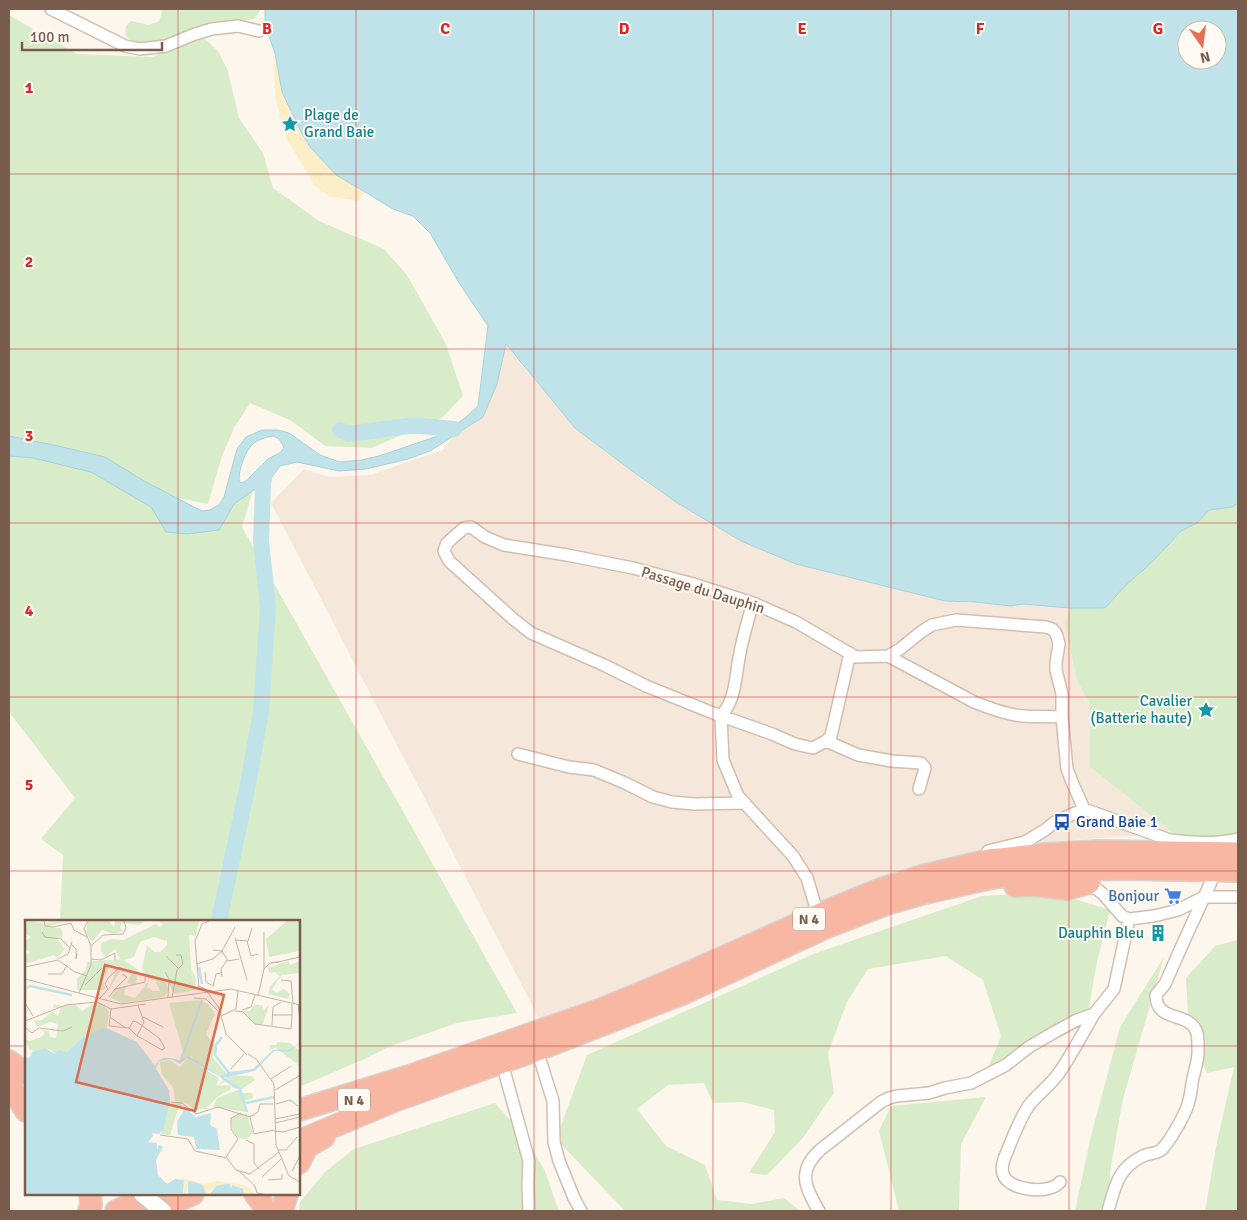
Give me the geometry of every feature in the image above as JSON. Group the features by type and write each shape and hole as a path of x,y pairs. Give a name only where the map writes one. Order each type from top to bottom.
{"highway":[{"path":"1098,851 1112,844 1170,840"},
{"name":"N 4","path":"300,1141 394,1101 502,1063 535,1042 602,1008 681,976 834,908 922,876 989,860 1020,856 1098,851 1238,853"},
{"name":"N 4","path":"300,1124 409,1076 535,1042 682,994 827,927 886,904 924,893 992,878 1045,871 1120,869 1238,871"},
{"path":"1208,890 1238,879"},
{"path":"924,893 1032,885 1067,889 1088,883"},
{"path":"9,1061 25,1073"},
{"path":"300,1110 409,1076"},
{"path":"9,1084 25,1109"},
{"path":"300,1161 307,1148 316,1141 394,1101"},
{"path":"89,1211 91,1205 90,1195"},
{"path":"116,1211 150,1195"},
{"path":"155,1211 191,1195"},
{"path":"256,1195 262,1203 264,1211"},
{"path":"282,1211 287,1195"}],"main road":[{"path":"143,1195 163,1211"}],"street":[{"path":"51,9 124,46 140,49 166,46 212,29 238,26 259,31"},
{"name":"Passage du Dauphin","path":"721,716 646,686 531,633 449,561 444,550 447,542 464,528 471,527 485,537 504,545 633,568 690,583 753,603 796,622 856,657 888,656"},
{"path":"753,603 739,653 735,689 728,708 721,716 723,760 738,796 793,856 807,878 816,908"},
{"path":"888,656 932,625 949,621 966,620 1052,629 1057,636 1059,644 1056,670 1062,694 1062,717 1067,769 1084,808 1170,840 1183,842 1238,840"},
{"path":"721,716 795,744 813,748 831,736 850,653"},
{"path":"888,656 984,706 1014,715 1062,717"},
{"path":"826,741 858,755 892,761 921,763 925,768 919,789"},
{"path":"518,754 569,767 594,770 653,797 672,802 745,804"},
{"path":"581,1211 559,1161 554,1142 553,1101 535,1042 662,977 707,960 865,886 1025,842 1055,822 1084,808"},
{"path":"1088,883 1103,894 1122,916 1128,919 1154,916 1178,910 1208,890 1238,897"},
{"path":"1108,1211 1121,1173 1134,1161 1146,1154 1159,1152 1168,1143 1188,1105 1198,1051 1197,1033 1193,1024 1168,1015 1159,1008 1156,1002 1156,995 1165,984 1208,890"},
{"path":"1060,1182 1056,1187 1046,1189 1018,1187 1006,1180 1003,1173 1003,1164 1029,1105 1060,1071 1094,1014 1114,989 1128,919"},
{"path":"820,1211 809,1194 806,1185 805,1172 808,1164 814,1155 881,1102 897,1096 929,1093 971,1083 1006,1065 1053,1033 1077,1020 1094,1014"},
{"path":"502,1063 529,1161 529,1211"}],"shaded area":[{"path":"506,344 575,428 676,502 741,541 796,564 945,601 1069,608 1065,625 1077,681 1089,702 1090,767 1172,833 1061,841 888,879 543,1026 271,503 304,469 329,477 371,475 443,450 458,430 483,417 497,384"}],"green space":[{"path":"163,9 261,9 254,19 208,26 157,43 131,42 125,34 126,26 131,21 149,25 159,21"},
{"path":"9,15 77,54 152,57 203,37 218,51 228,71 239,118 263,153 273,188 319,221 384,249 407,275 446,344 463,396 442,418 371,448 325,446 290,420 250,403 234,428 222,456 208,504 179,498 58,446 9,436"},
{"path":"9,456 33,458 91,472 151,507 167,532 219,530 234,504 253,490 242,527 517,1013 457,1023 391,1046 300,1087 300,920 60,920 63,855 41,839 75,798 9,712"},
{"path":"1238,503 1238,835 1175,835 1090,767 1089,702 1077,681 1065,625 1069,608 1106,607 1181,531 1197,523 1209,510 1232,507"},
{"path":"1053,892 1110,910 1097,962 1088,1012 986,1073 1001,1036 983,980 946,956 868,969 847,1002 828,1053 834,1093 802,1139 767,1175 749,1173 775,1132 774,1110 743,1102 713,1103 704,1083 668,1085 637,1109 666,1146 705,1165 717,1200 752,1204 784,1198 800,1211 625,1211 556,1139 587,1055 816,953 982,896"},
{"path":"1238,940 1238,1211 1205,1211 1217,1142 1234,1067 1207,1073 1189,1032 1186,978 1215,946"},
{"path":"1164,957 1123,1099 1110,1172 1112,1211 1075,1211 1090,1140 1120,1027"},
{"path":"986,1097 961,1144 960,1211 899,1211 879,1131 891,1106"},
{"path":"495,1103 526,1138 545,1171 560,1211 299,1211 300,1202 325,1172 354,1149"}],"sand":[{"name":"Plage de Grand Baie","path":"275,53 282,92 301,132 310,147 336,175 365,192 358,201 329,196 315,186 287,139 276,102"}],"water":[{"path":"265,9 1238,9 1238,503 1232,507 1209,510 1197,523 1181,531 1106,607 1069,608 1023,604 1011,606 945,601 796,564 741,541 676,502 575,428 506,344 497,384 483,417 430,451 408,459 366,469 339,471 297,462 280,466 272,477 234,504 219,530 187,534 166,532 151,507 91,472 33,458 9,456 9,436 105,457 144,481 202,511 210,510 219,505 224,497 237,449 246,437 262,430 278,430 289,433 320,455 340,462 361,460 379,456 435,437 465,418 478,406 488,326 461,286 430,233 413,216 393,209 336,175 310,147 282,92 275,53 265,25","holes":["273,436 279,439 284,447 281,452 268,459 246,481 241,483 239,481 240,471 250,447 263,438"]}],"waterway":[{"path":"340,430 349,434 408,426 454,429"},
{"path":"219,920 249,779 261,711 268,606 261,541 265,472"}],"place":[{"name":"Plage de Grand Baie","path":"290,124"},
{"name":"Cavalier (Batterie haute)","path":"1206,710"},
{"name":"Grand Baie 1","path":"1062,822"},
{"name":"Bonjour","path":"1173,896"},
{"name":"Dauphin Bleu","path":"1158,933"}]}
